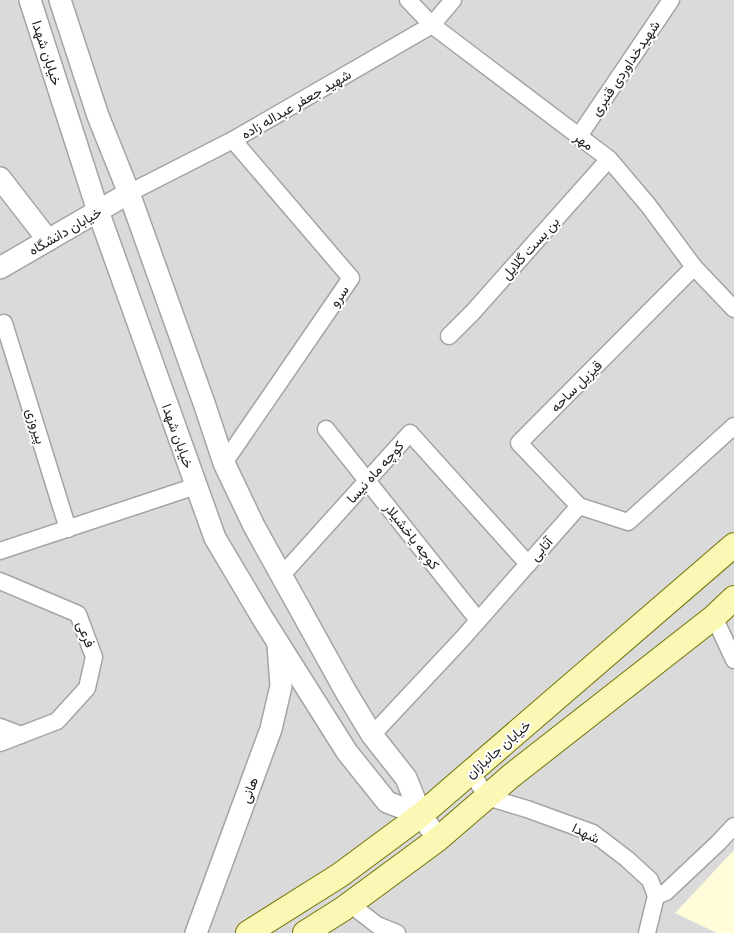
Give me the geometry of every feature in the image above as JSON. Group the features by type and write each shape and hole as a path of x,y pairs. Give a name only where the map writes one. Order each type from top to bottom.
{"main road":[{"name":"خیابان جانبازان","path":"248,933 340,875 421,815 734,545"},
{"name":"خیابان جانبازان","path":"305,933 350,904 438,839 511,776 714,617 734,598"}],"street":[{"name":"خیابان شهدا","path":"30,0 98,211 215,538 278,644 347,752 387,802 421,815"},
{"name":"خیابان شهدا","path":"60,0 98,116 129,193 224,463 254,526 346,692 372,735 406,778 421,815 438,839"},
{"name":"مهر","path":"408,0 432,25 609,159 648,205 694,267 734,309"},
{"name":"شهید جعفر عبداله زاده","path":"129,193 233,140 432,25 453,0"},
{"name":"شهیدخداوردی قنبری","path":"579,136 671,0"},
{"name":"سرو","path":"224,463 351,278 233,140"},
{"name":"بن بست گلایل","path":"449,336 473,312 609,159"},
{"path":"0,178 48,240"},
{"name":"خیابان دانشگاه","path":"0,268 129,193"},
{"name":"قیزیل ساحه","path":"579,506 519,443 694,267"},
{"name":"پیروزی","path":"4,323 68,529"},
{"path":"579,506 628,522 734,426"},
{"name":"کوچه یاخشیلار","path":"326,428 478,620"},
{"name":"کوچه ماه نیسا","path":"282,576 410,433 528,564"},
{"path":"0,551 196,486"},
{"name":"آتابی","path":"372,735 478,620 579,506"},
{"name":"فرعی","path":"0,743 57,721 87,688 94,658 78,614 2,582"},
{"path":"714,617 734,660"},
{"name":"هانی","path":"196,933 271,729 281,686 278,644"},
{"path":"0,727 21,735"},
{"path":"347,752 372,735"},
{"path":"471,772 487,797"},
{"name":"شهدا","path":"487,797 527,809 593,834 650,880 656,896"},
{"path":"647,933 656,896 666,892 734,826"},
{"path":"350,904 377,925 397,933"}],"shaded area":[{"path":"0,0 734,0 734,933 0,933"},
{"path":"734,850 734,933 717,933 675,913"}]}
